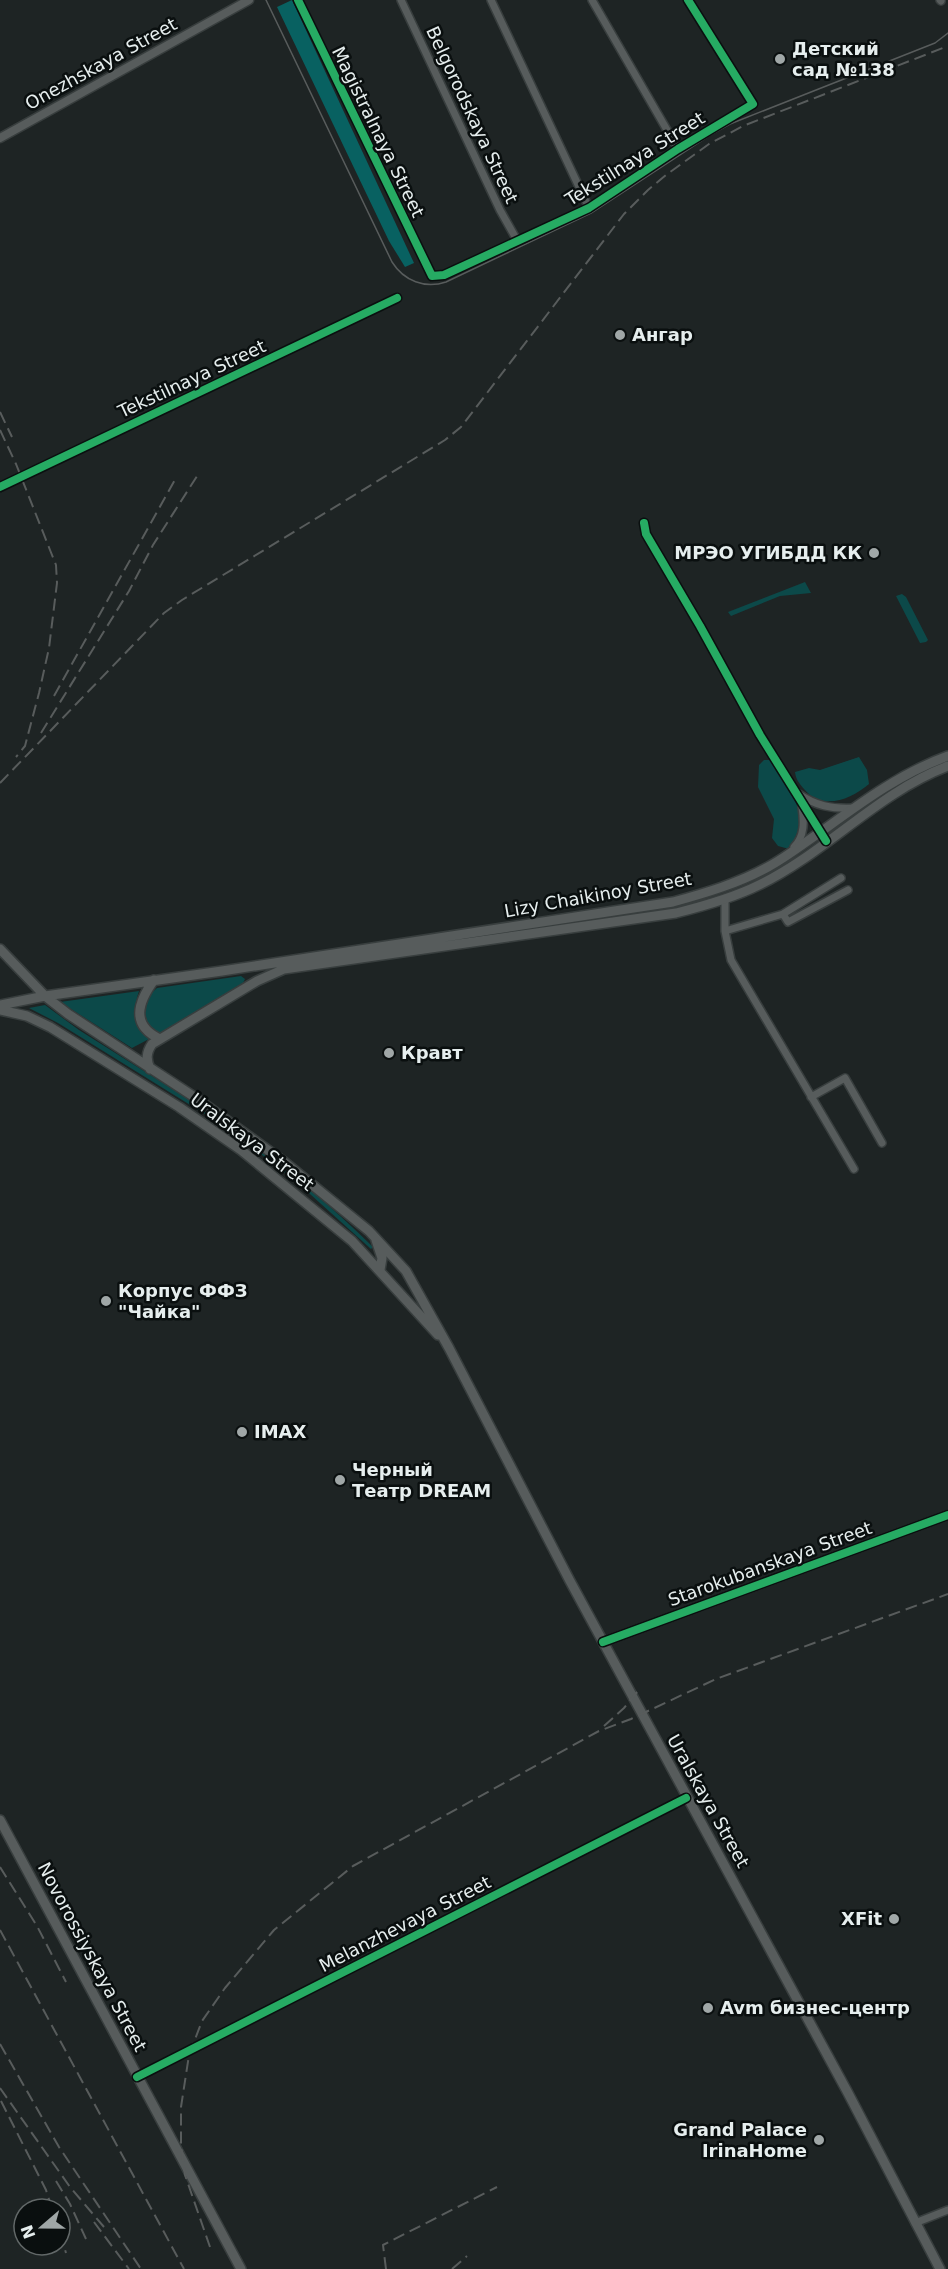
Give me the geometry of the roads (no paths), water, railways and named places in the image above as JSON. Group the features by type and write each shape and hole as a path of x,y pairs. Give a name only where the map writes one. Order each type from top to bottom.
{"main road":[{"name":"Lizy Chaikinoy Street","path":"291,964 674,902 699,895 746,878 783,858 905,774 948,756"},
{"name":"Lizy Chaikinoy Street","path":"291,964 676,913 725,899 760,885 892,793 948,765"},
{"name":"Uralskaya Street","path":"0,949 45,996 90,1030 225,1119 283,1161 375,1238 406,1271 940,2269"},
{"path":"0,1005 154,980 291,964"},
{"path":"150,1069 146,1059 147,1051 152,1044 257,981 291,964"},
{"path":"154,980 139,1006 145,1029 160,1039"},
{"name":"Uralskaya Street","path":"0,1010 27,1016 50,1027 178,1107 241,1150 352,1241 449,1348"},
{"path":"225,1119 240,1140 241,1150"},
{"path":"375,1238 382,1258 380,1270"},
{"name":"Novorossiyskaya Street","path":"0,1820 241,2269"}],"street":[{"name":"Onezhskaya Street","path":"0,138 249,0"},
{"name":"Magistralnaya Street","path":"298,0 432,276"},
{"name":"Belgorodskaya Street","path":"401,0 500,210 518,242"},
{"path":"491,0 589,208"},
{"path":"592,0 678,149"},
{"name":"Tekstilnaya Street","path":"432,276 444,275 589,208 678,149 753,104 688,0"},
{"name":"Tekstilnaya Street","path":"0,487 397,298"},
{"path":"644,523 646,534 802,806 803,829 799,842 783,858"},
{"path":"794,791 811,803 823,807 854,808"},
{"path":"794,791 826,841"},
{"path":"725,932 783,914 841,878"},
{"path":"783,914 788,922 848,890"},
{"path":"725,899 725,932 731,960 854,1169"},
{"path":"811,1097 845,1078 882,1143"},
{"name":"Starokubanskaya Street","path":"603,1642 948,1515"},
{"name":"Melanzhevaya Street","path":"138,2077 686,1798"},
{"path":"915,2223 948,2210"}],"tram line":[{"path":"266,0 392,262 409,279 423,284 446,282 591,213 730,124 935,43 948,33"}],"railway":[{"path":"0,783 164,613 445,440 461,427 624,214 666,175 709,144 743,126 948,46"},
{"path":"0,412 12,437"},
{"path":"0,430 56,565 57,583 49,648 39,693 25,746 16,757"},
{"path":"41,733 129,591 153,545 199,473"},
{"path":"54,696 176,478"},
{"path":"210,2247 185,2175 181,2145 181,2107 189,2055 202,2021 225,1988 274,1930 353,1866 599,1731 631,1719 716,1679 948,1594"},
{"path":"604,1726 624,1708 637,1692"},
{"path":"0,1867 37,1926 66,1982"},
{"path":"0,1930 184,2269"},
{"path":"0,2044 59,2147 141,2269"},
{"path":"0,2088 70,2187 104,2227"},
{"path":"1,2101 48,2197"},
{"path":"56,2181 70,2204 86,2239"},
{"path":"386,2269 383,2245 497,2187"},
{"path":"94,2222 129,2269"},
{"path":"452,2269 467,2256"}],"place":[{"name":"Детский сад №138","path":"780,59"},
{"name":"Ангар","path":"620,335"},
{"name":"МРЭО УГИБДД КК","path":"874,553"},
{"name":"Кравт","path":"389,1053"},
{"name":"Корпус ФФЗ \"Чайка\"","path":"106,1301"},
{"name":"IMAX","path":"242,1432"},
{"name":"Черный Театр DREAM","path":"340,1480"},
{"name":"XFit","path":"894,1919"},
{"name":"Avm бизнес-центр","path":"708,2008"},
{"name":"Grand Palace IrinaHome","path":"819,2140"}]}
